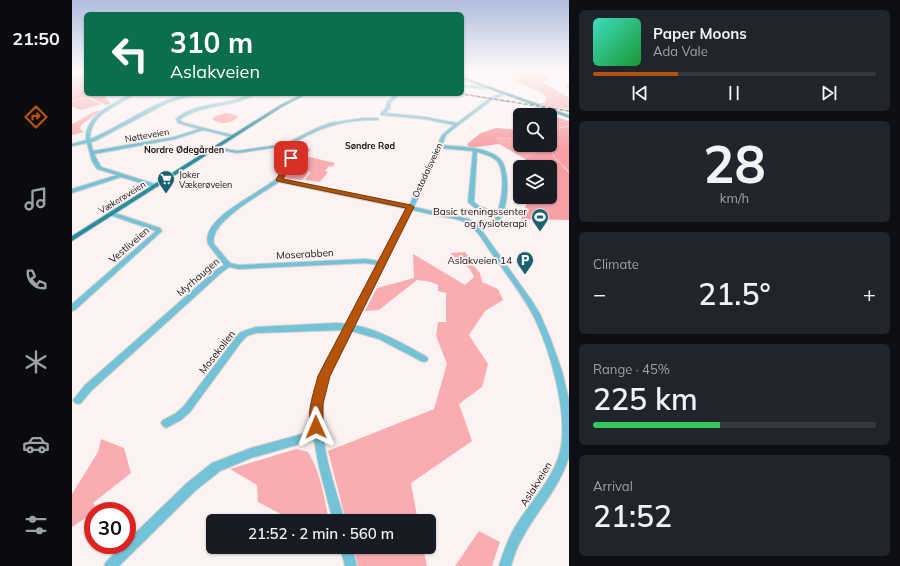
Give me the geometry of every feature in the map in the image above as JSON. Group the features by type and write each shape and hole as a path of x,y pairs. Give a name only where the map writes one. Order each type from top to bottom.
{"main road":[{"name":"Vækerøveien","path":"72,239 281,106 298,97"},
{"path":"514,97 569,117"}],"street":[{"path":"127,97 96,116 88,133 88,142 99,168 119,176 156,186"},
{"path":"72,145 88,142 166,102 184,97"},
{"path":"231,136 181,123 178,119 201,108 245,97"},
{"path":"394,97 388,103 388,108 382,114 425,118 457,124"},
{"name":"Ostadalsveien","path":"337,514 317,434 316,415 319,390 324,376 411,207 438,146 446,133 493,97"},
{"path":"216,148 237,152 286,146 327,126 363,118 377,119"},
{"name":"Nøtteveien","path":"92,153 175,138 203,129"},
{"name":"Myrhaugen","path":"78,400 88,388 219,271 228,265 210,243 212,229 222,219 279,180 291,158 291,154 286,146"},
{"path":"438,146 475,151 492,156 502,164 505,184 503,201 497,221 492,224 476,227"},
{"path":"475,151 471,202 478,207 499,216"},
{"path":"72,191 119,176"},
{"name":"Aslakveien","path":"279,180 464,218 476,227 527,300 542,327 555,364 567,420 566,448 560,467 551,484 519,531 505,566"},
{"name":"Vestliveien","path":"72,308 159,231 141,223 112,214"},
{"name":"Moserabben","path":"228,265 238,267 365,262 382,263"},
{"name":"Mosekollen","path":"166,423 178,417 187,409 239,339 249,332 263,329 336,326 349,327"},
{"path":"349,327 392,340 424,359"},
{"path":"110,566 191,487 216,467 251,453 317,434"},
{"path":"348,554 351,566"}],"shaded area":[{"path":"72,97 82,97 72,100"},
{"path":"86,97 102,104 81,110 72,107 72,101"},
{"path":"91,97 104,97 111,103 106,105"},
{"path":"546,97 568,97 569,109 543,106 535,103 545,103"},
{"path":"102,110 81,125 80,129 84,132 72,135 72,124 94,112"},
{"path":"226,113 236,115 238,117 225,123 212,119 215,116"},
{"path":"557,117 569,121 569,220 521,219 526,204 557,204 557,160 525,159 536,152 557,152"},
{"path":"496,128 513,129 513,137 495,137 499,144 470,148 467,144 481,133"},
{"path":"494,137 513,137 513,152 536,152 525,159 499,144"},
{"path":"291,146 311,149 305,156 335,163 332,167 329,166 325,171 328,172 320,182 305,180 311,172 305,171 309,172 302,180 283,178 293,159"},
{"path":"465,252 475,264 474,266 480,273 482,282 498,289 503,300 485,311 469,335 488,364 482,387 459,404 472,441 411,483 417,514 344,514 328,451 434,409 447,364 436,336 438,322 446,322 446,293 438,291 438,285 431,282 417,280 379,310 365,311 377,288 414,278 413,254 465,285 474,277 470,269 450,253"},
{"path":"101,439 124,448 131,473 94,502 84,502 84,519 72,527 72,494 98,452"},
{"path":"296,449 308,452 322,485 328,514 281,514 258,502 257,485 230,469"},
{"path":"479,531 500,542 492,566 455,566"},
{"path":"355,554 424,554 427,566 358,566"}],"waterway":[{"path":"557,129 569,126"},
{"path":"552,152 555,158 569,172"}],"railway":[{"path":"483,97 569,111"}],"place":[{"name":"Joker Vækerøveien","path":"166,194"},
{"name":"Basic treningssenter og fysioterapi","path":"540,232"},
{"name":"Aslakveien 14","path":"525,275"}],"district":[{"name":"Søndre Rød","path":"370,145"},
{"name":"Nordre Ødegården","path":"184,149"}],"route":[{"path":"291,158 279,180 411,207 324,376 316,404 316,427"}]}
